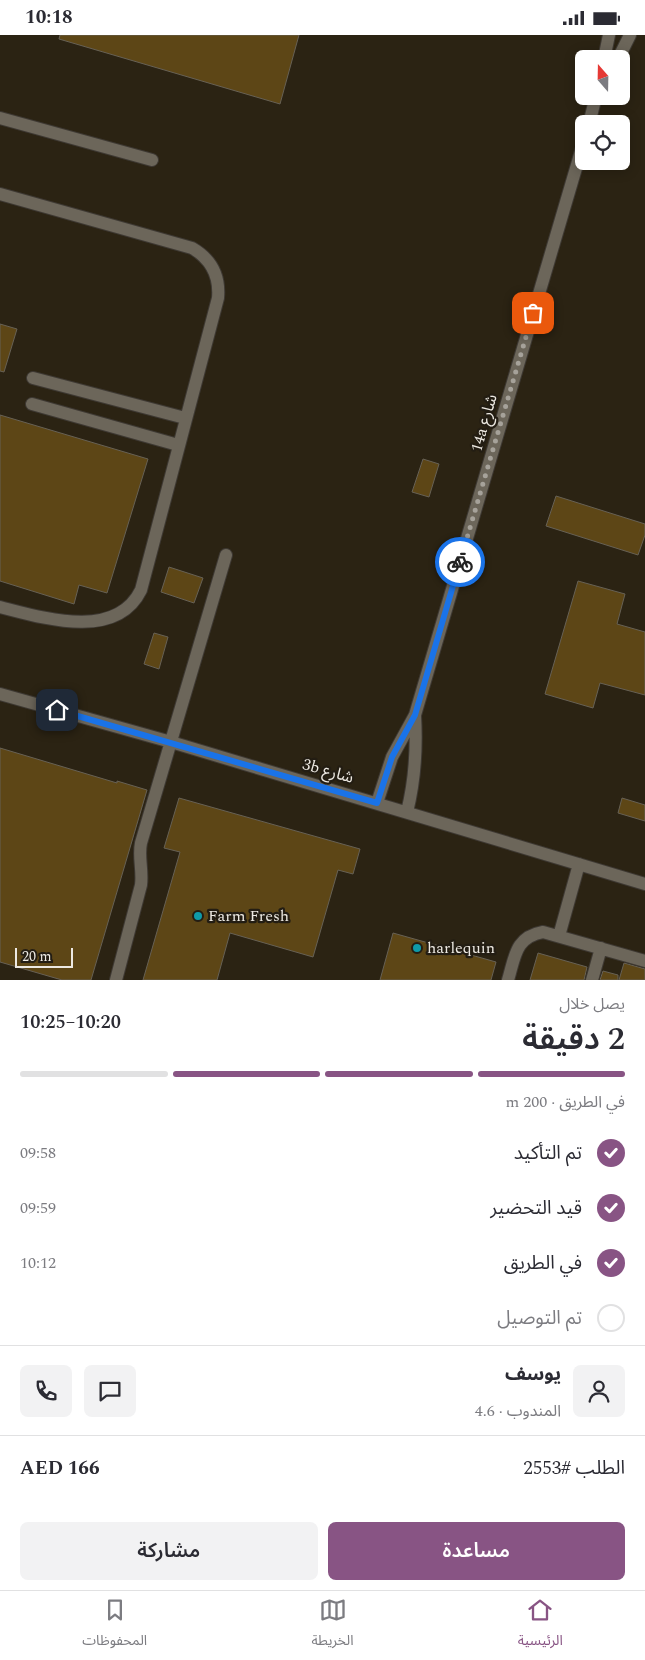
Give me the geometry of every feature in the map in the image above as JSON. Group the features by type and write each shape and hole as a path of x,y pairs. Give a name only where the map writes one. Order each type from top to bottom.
{"street":[{"path":"606,50 609,35"},
{"path":"622,50 630,35"},
{"path":"0,119 152,160"},
{"name":"14a شارع","path":"377,803 392,757 415,715 575,170"},
{"path":"0,195 192,248 208,260 217,278 218,298 141,590 137,599 130,607 112,617 93,621 53,620 0,607"},
{"path":"33,377 185,418"},
{"path":"32,404 178,445"},
{"path":"116,980 141,885 141,843 226,555"},
{"name":"3b شارع","path":"0,695 171,742 645,883"},
{"name":"14a شارع","path":"407,812 412,793 415,764 415,715"},
{"path":"559,936 579,864"},
{"path":"508,980 516,952 521,943 527,937 543,932 645,961"},
{"path":"592,980 601,948"}],"shaded area":[{"path":"0,35 645,35 645,980 0,980"}],"building":[{"path":"60,35 299,35 280,104 59,39"},
{"path":"0,324 17,329 4,372 0,371"},
{"path":"0,415 148,459 107,593 79,585 74,604 0,581"},
{"path":"423,459 439,464 429,497 412,492"},
{"path":"556,496 645,524 645,535 638,555 546,526"},
{"path":"169,567 203,578 194,603 161,592"},
{"path":"578,581 625,594 617,624 645,632 645,695 600,683 593,708 545,694"},
{"path":"154,633 168,637 159,669 144,664"},
{"path":"0,748 117,783 117,781 147,790 91,980 62,980 0,962"},
{"path":"179,798 360,849 353,874 338,870 313,957 230,933 217,980 143,980 180,852 164,848"},
{"path":"622,798 645,805 645,821 618,813"},
{"name":"harlequin","path":"393,933 496,962 491,980 380,980"},
{"path":"538,953 587,967 584,980 530,980"},
{"path":"624,963 645,969 645,980 619,980"},
{"path":"603,971 618,975 618,980 600,980"}],"way so far":[{"path":"460,562 533,313"}],"place":[{"name":"Farm Fresh","path":"198,916"},
{"name":"harlequin","path":"417,948"}],"route":[{"path":"57,710 377,803 392,757 415,715 460,562"}]}
